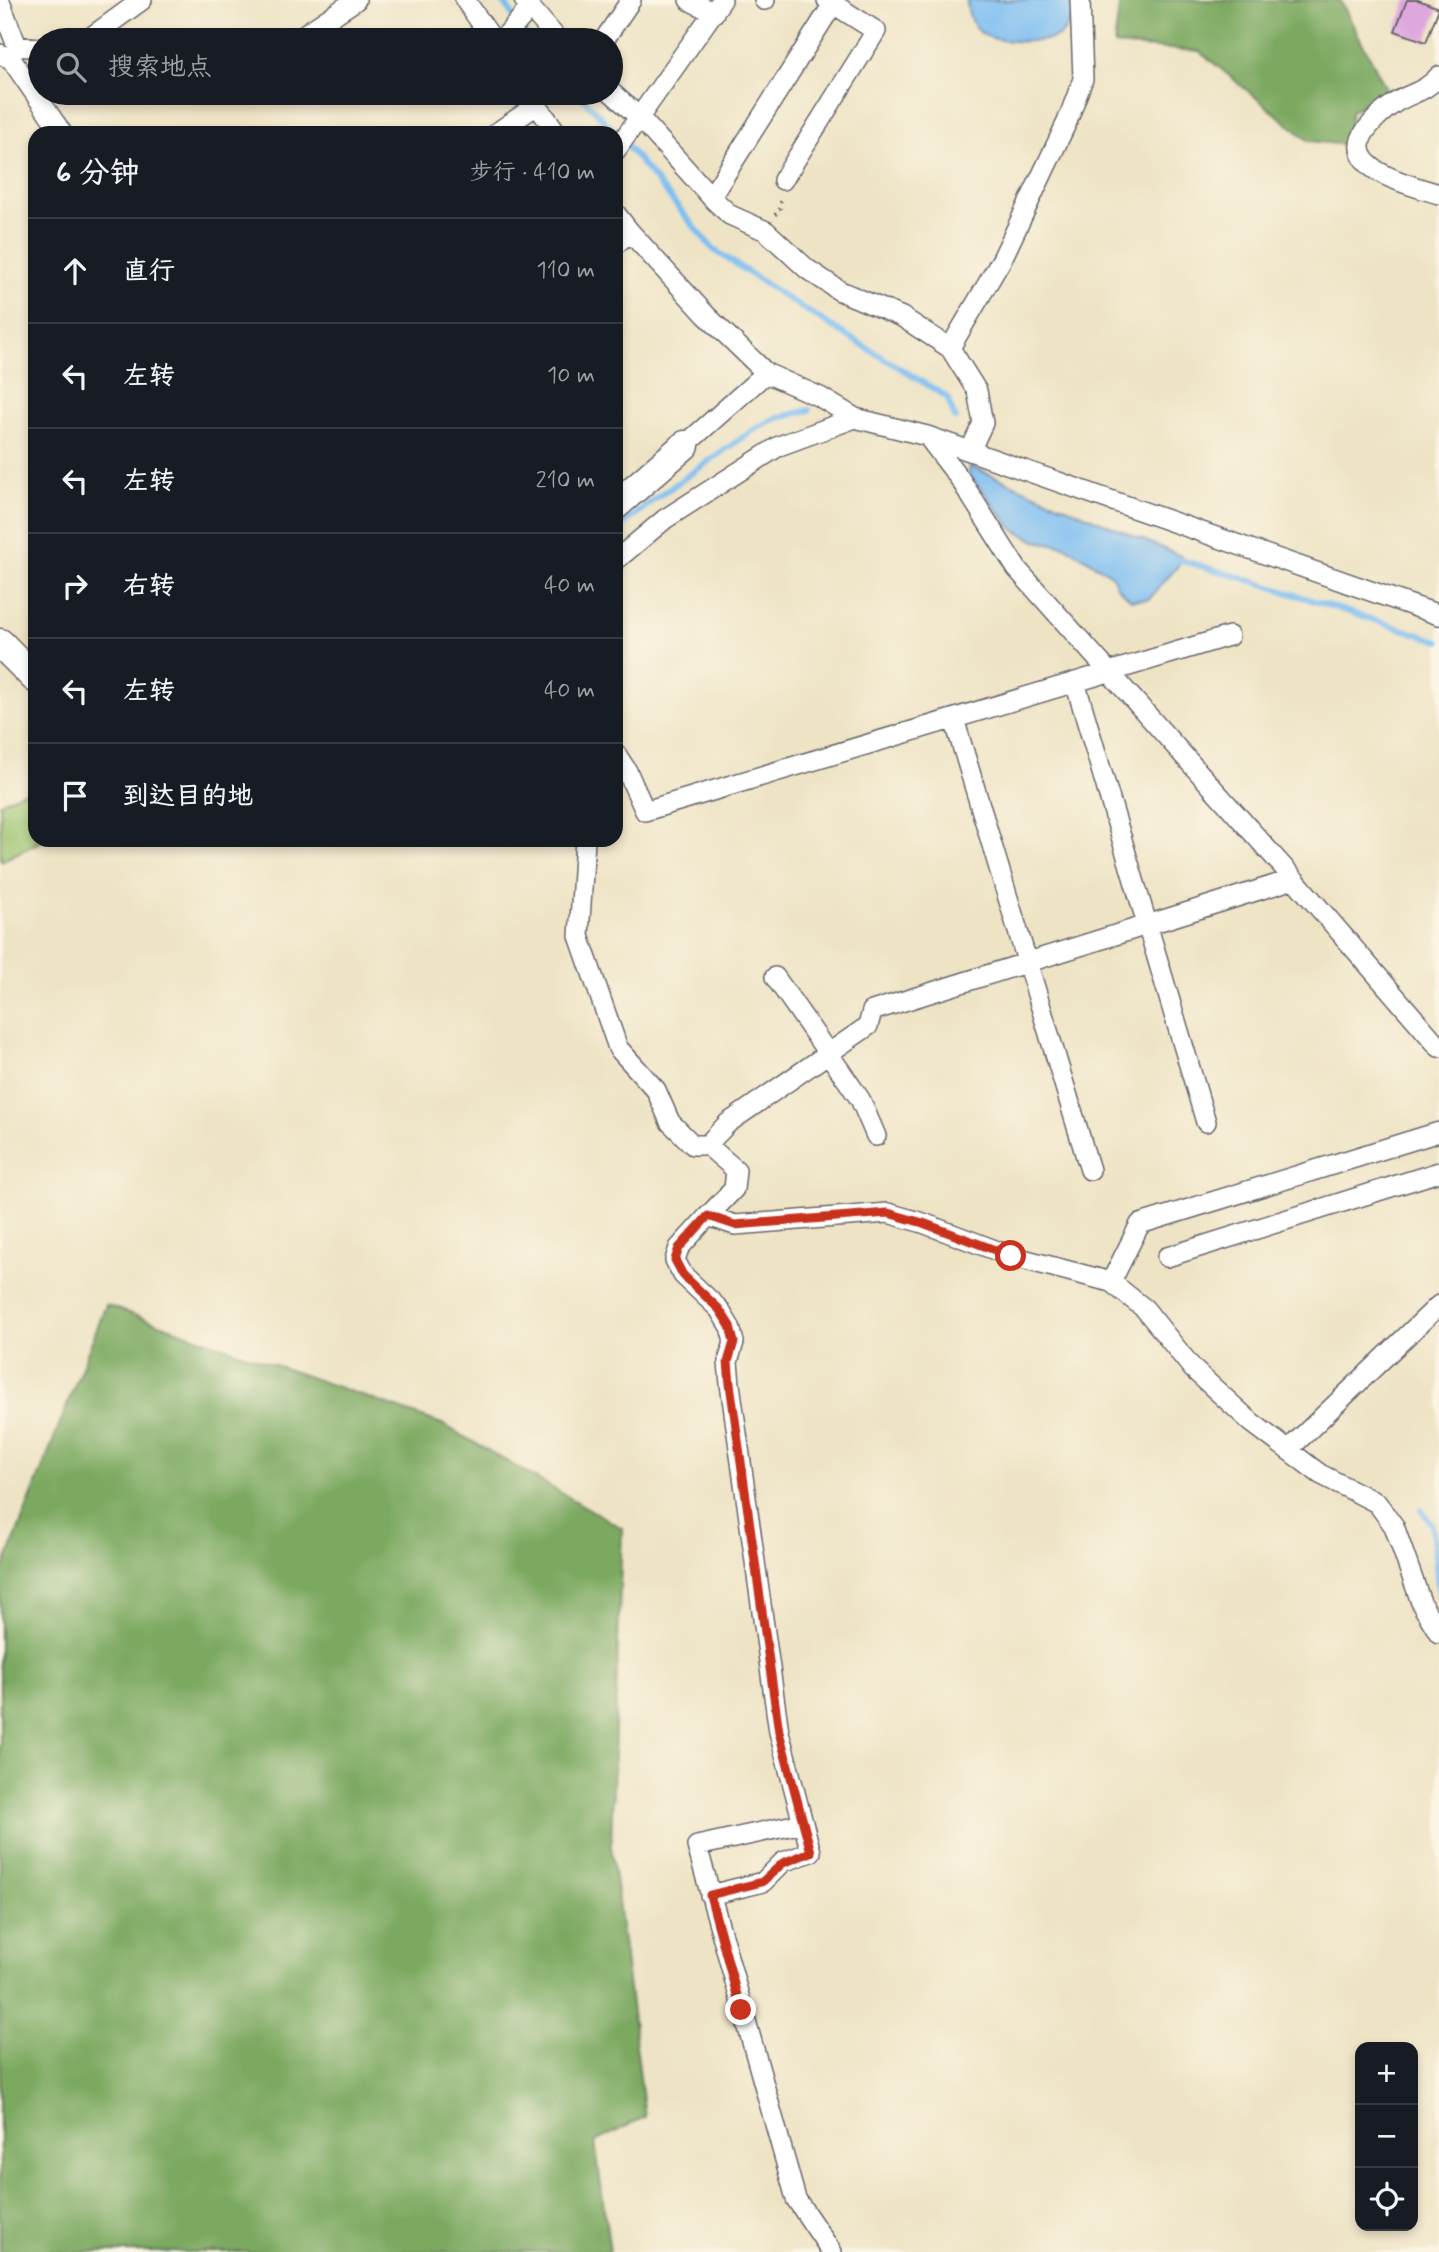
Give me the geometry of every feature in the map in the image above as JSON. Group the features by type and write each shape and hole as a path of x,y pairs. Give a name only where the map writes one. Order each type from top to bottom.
{"highway":[{"path":"623,499 685,445"},
{"path":"0,643 28,671"}],"street":[{"path":"104,28 142,0"},
{"path":"314,28 356,0"},
{"path":"465,0 492,28"},
{"path":"612,28 631,0"},
{"path":"623,140 718,7 690,0"},
{"path":"950,348 1002,259 1067,122 1083,79 1084,48 1080,0"},
{"path":"0,2 10,53 28,81"},
{"path":"710,197 830,2 876,31 783,180"},
{"path":"509,28 526,7 546,28"},
{"path":"10,53 28,50"},
{"path":"1439,76 1429,87 1398,101 1375,117 1362,137 1361,154 1369,166 1389,178 1439,194"},
{"path":"44,105 57,126"},
{"path":"504,126 526,105"},
{"path":"537,105 552,126"},
{"path":"620,105 634,125 730,215 766,231 807,269 840,290 902,317 950,348 977,391 983,423 970,451"},
{"path":"623,238 766,373 820,397 855,418 927,436 1439,615"},
{"path":"685,445 766,373"},
{"path":"623,554 665,519 779,446 855,418"},
{"path":"927,436 960,479 1017,569 1294,879 1439,1047"},
{"path":"623,765 645,811 1229,636"},
{"path":"1075,682 1206,1122"},
{"path":"954,719 1090,1170"},
{"path":"585,847 579,936 618,1048 656,1090 670,1122 692,1145 708,1145 736,1170 734,1189 679,1248 675,1260 683,1275 719,1309 730,1326 734,1342 728,1362 729,1373 777,1719 811,1852 783,1863 762,1882 710,1895"},
{"path":"708,1145 728,1123 868,1026 872,1011 1294,879"},
{"path":"775,977 860,1099 876,1136"},
{"path":"1111,1282 1140,1224 1439,1132"},
{"path":"1167,1257 1439,1172"},
{"path":"708,1216 735,1225 888,1213 923,1223 1011,1256 1111,1282 1145,1308 1193,1369 1251,1422 1320,1474 1377,1503 1394,1527 1422,1605 1439,1633"},
{"path":"1289,1449 1439,1305"},
{"path":"803,1823 697,1846 796,2199 832,2252"}],"path":[{"path":"766,231 780,208 783,180"}],"green space":[{"path":"1120,0 1340,0 1388,92 1351,111 1347,145 1309,141 1199,51 1114,45"},
{"path":"28,789 30,847 1,861 0,803"},
{"path":"106,1305 442,1424 622,1528 611,1845 645,2117 595,2142 610,2252 0,2252 0,1577"}],"water":[{"path":"967,0 1071,0 1077,12 1060,35 1044,40 1010,41 990,37 979,31 971,18"},
{"path":"970,466 1183,557 1149,599 1131,600 1117,587 1112,575 1065,546 1036,541 1014,530 969,475"}],"building":[{"path":"1407,0 1418,0 1439,8 1426,42 1395,31"}],"waterway":[{"path":"502,0 522,28"},
{"path":"589,105 609,126"},
{"path":"623,141 713,249 794,303 947,397 955,418"},
{"path":"623,524 752,431 774,419 809,410"},
{"path":"1173,558 1439,641"},
{"path":"1421,1509 1432,1525 1439,1593"}],"route":[{"path":"741,2010 710,1895 762,1882 783,1863 811,1852 779,1732 730,1384 728,1362 734,1342 730,1326 719,1309 683,1275 675,1260 679,1248 708,1216 735,1225 888,1213 923,1223 1011,1256"}]}
